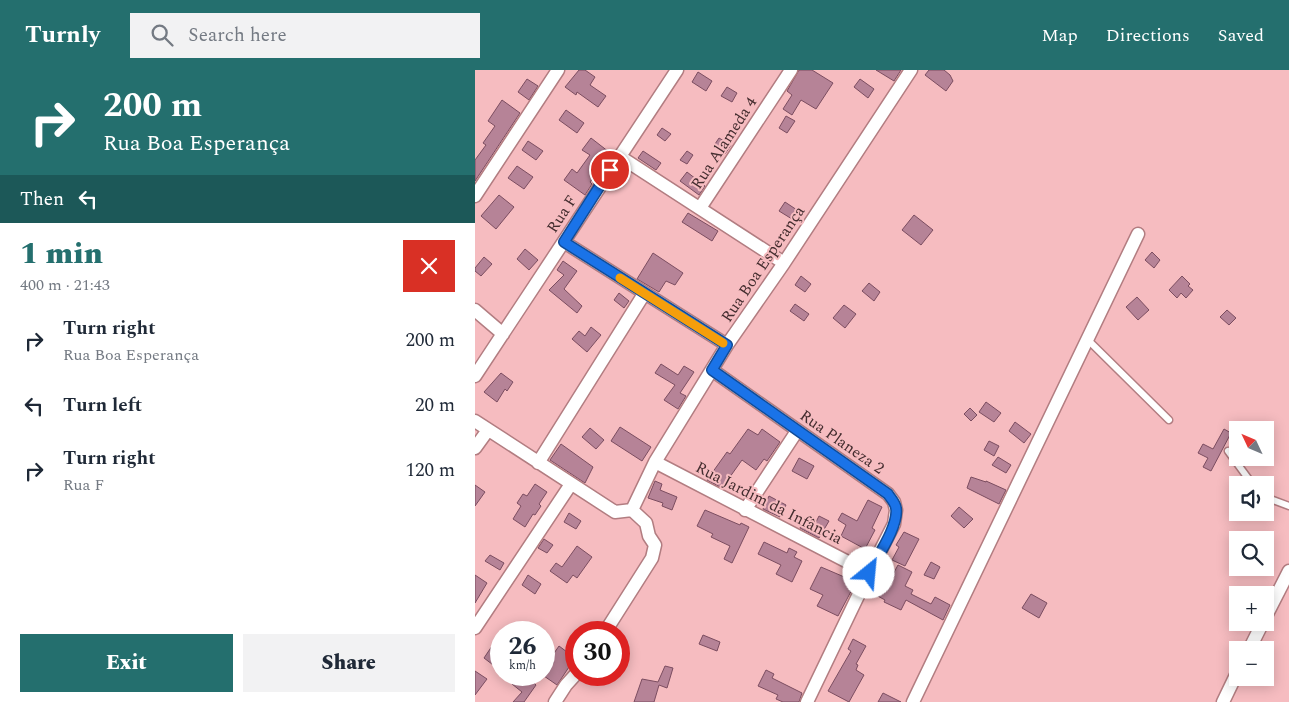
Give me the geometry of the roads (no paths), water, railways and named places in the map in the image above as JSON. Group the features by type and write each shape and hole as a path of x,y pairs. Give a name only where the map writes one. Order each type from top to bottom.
{"street":[{"path":"475,196 558,70"},
{"name":"Rua F","path":"475,376 677,70"},
{"name":"Rua Alameda 4","path":"700,208 791,70"},
{"name":"Rua Boa Esperança","path":"632,510 655,462 727,345 784,263 911,70"},
{"path":"619,156 784,263"},
{"path":"913,702 1138,234"},
{"path":"564,242 727,345"},
{"path":"538,463 644,294"},
{"path":"475,310 503,334"},
{"name":"Rua Planeza 2","path":"712,370 888,494 894,502 896,510 894,524 807,702"},
{"path":"475,421 615,512 632,510 646,523 649,536 655,545 652,558 612,621"},
{"path":"475,448 488,430"},
{"path":"745,510 797,431"},
{"name":"Rua Jardim da Infância","path":"655,462 869,573"},
{"path":"475,628 571,484"},
{"path":"1274,600 1289,571"},
{"path":"555,702 565,686"},
{"path":"1223,702 1231,686"}],"lane":[{"path":"1088,340 1169,420"},
{"path":"1228,450 1247,476"},
{"path":"1274,500 1289,506"}]}
